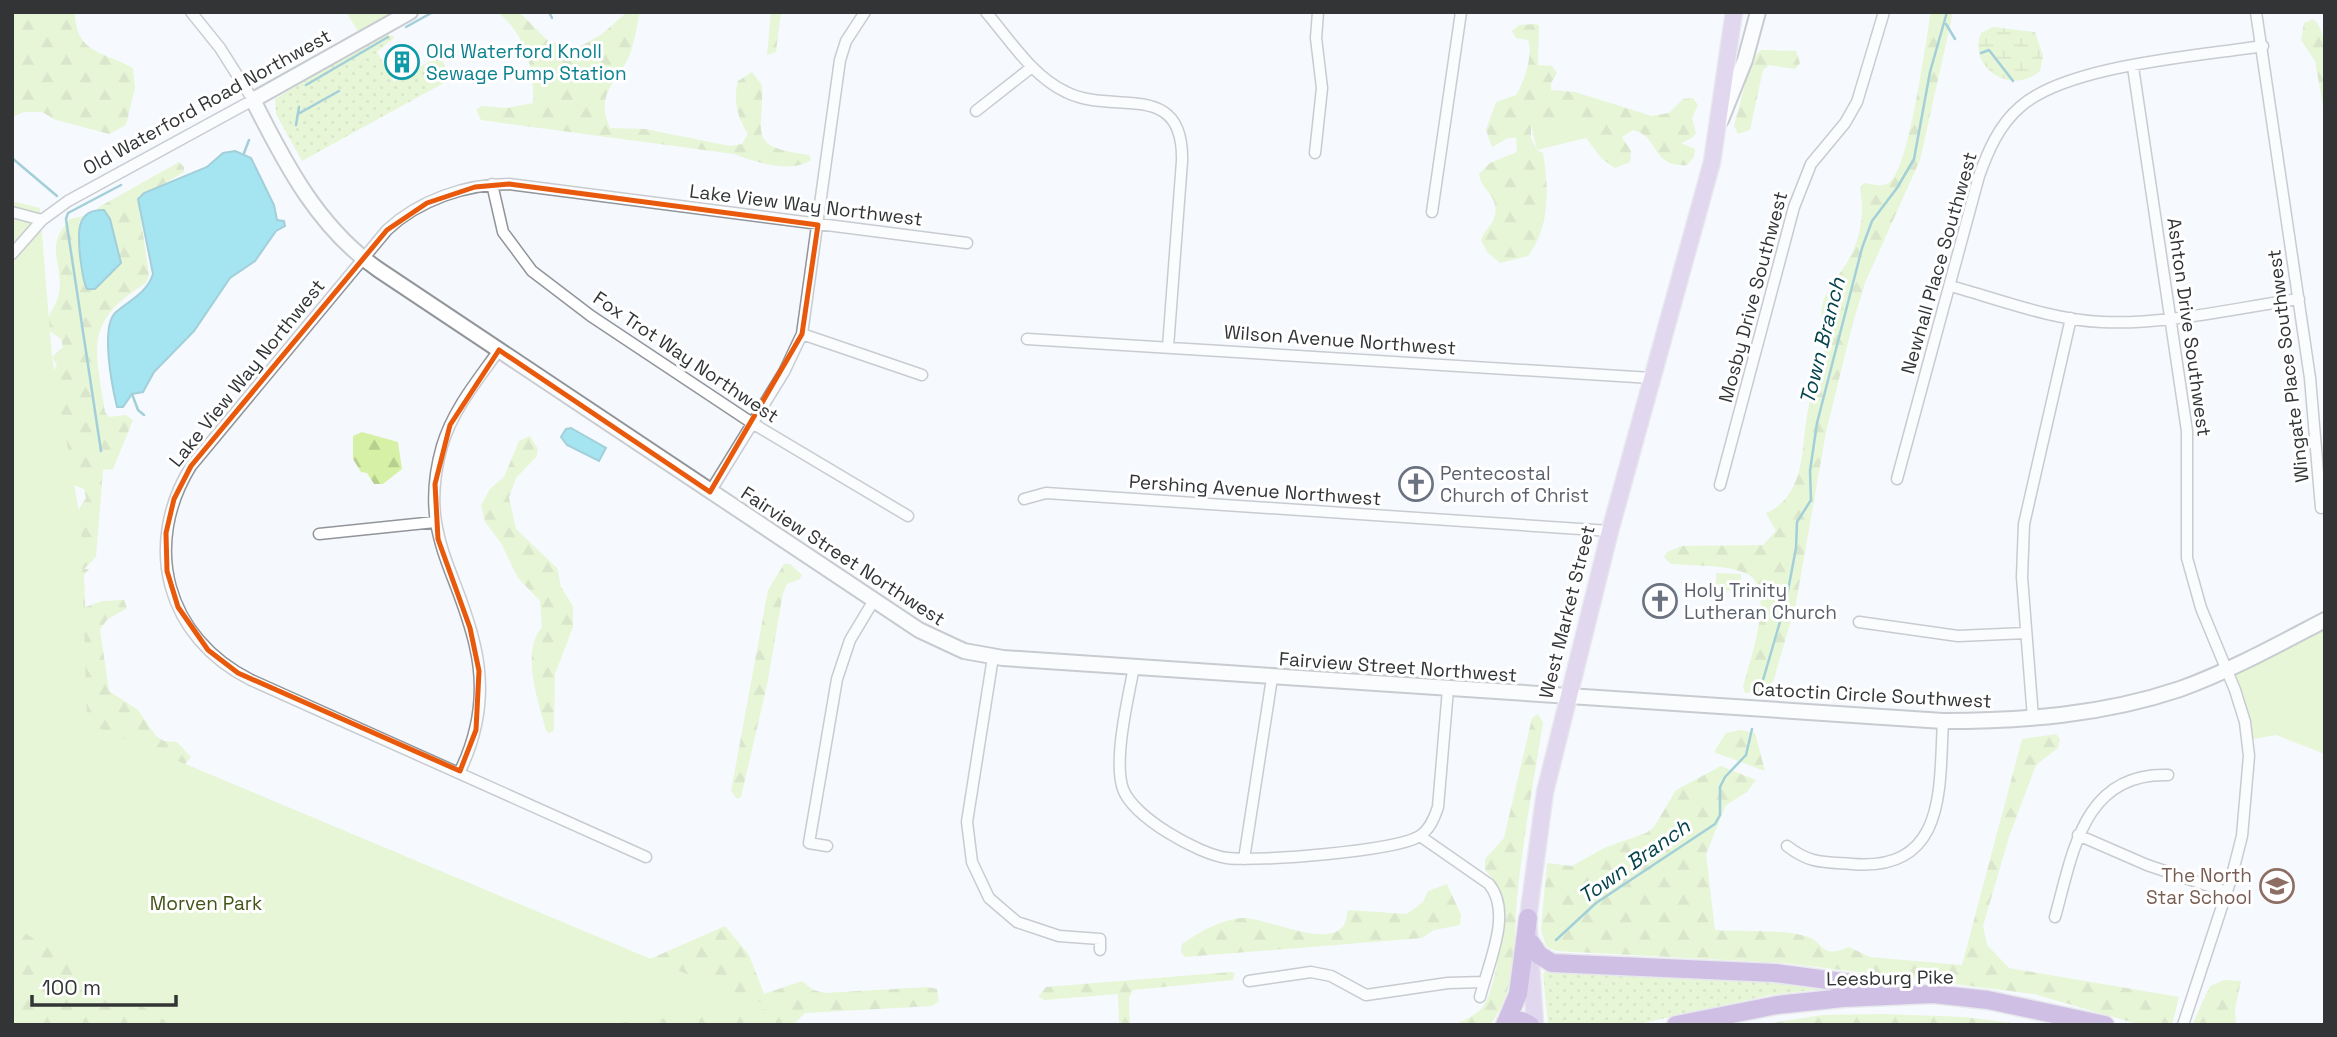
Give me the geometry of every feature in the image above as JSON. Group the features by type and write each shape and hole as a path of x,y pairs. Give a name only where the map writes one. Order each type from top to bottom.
{"highway":[{"path":"1505,1023 1518,994 1528,918"},
{"path":"1531,943 1539,955 1552,963 1775,973 1933,995"},
{"name":"Leesburg Pike","path":"1676,1025 1777,1005 1933,995 1988,1000 2105,1025"},
{"path":"1505,1023 1522,1021 1533,1025"}],"main road":[{"name":"West Market Street","path":"1533,1025 1528,918 1545,792 1610,531 1712,162 1720,124 1734,12"}],"street":[{"path":"191,12 220,48 253,100"},
{"name":"Old Waterford Road Northwest","path":"12,254 42,220 60,206 410,12"},
{"path":"710,492 784,372 802,334 840,60 846,41 864,12"},
{"path":"986,12 1032,67 1067,93 1079,97 1147,104 1165,112 1178,126 1183,143 1168,347"},
{"path":"1315,153 1322,88 1316,38 1318,12"},
{"path":"1432,212 1461,12"},
{"path":"1720,124 1741,72 1758,12"},
{"name":"Mosby Drive Southwest","path":"1720,485 1794,207 1811,164 1857,102 1884,12"},
{"name":"Wingate Place Southwest","path":"2256,12 2310,378 2321,508"},
{"name":"Newhall Place Southwest","path":"1897,478 1986,156 2011,116 2029,100 2059,84 2089,74 2263,46"},
{"path":"976,111 1032,67"},
{"name":"Ashton Drive Southwest","path":"2133,67 2188,431 2187,558 2201,608 2245,722 2249,756 2242,836 2227,892 2182,1025"},
{"name":"Fairview Street Northwest","path":"253,100 314,208 345,245 710,492 942,643 993,657 1567,697"},
{"name":"Lake View Way Northwest","path":"646,857 238,673 208,650 178,607 167,571 169,516 191,466 387,230 412,210 475,187 492,184 967,243"},
{"name":"Fox Trot Way Northwest","path":"492,184 503,232 532,271 591,316 752,423 908,516"},
{"path":"12,212 42,220"},
{"path":"1950,286 2071,318 2116,322 2299,299"},
{"path":"2033,718 2022,577 2024,524 2071,318"},
{"path":"802,334 922,375"},
{"name":"Wilson Avenue Northwest","path":"1027,339 1651,378"},
{"path":"460,771 476,730 479,671 470,628 445,564 435,522 438,464 450,425 460,404 499,350"},
{"name":"Pershing Avenue Northwest","path":"1024,499 1046,493 1610,531"},
{"path":"319,534 435,522"},
{"path":"827,846 809,844 837,679 850,640 874,600"},
{"name":"Catoctin Circle Southwest","path":"1567,697 1943,721 2033,718 2080,713 2139,701 2227,670 2325,620"},
{"path":"1859,622 1958,636 2026,633"},
{"path":"993,657 967,822 972,862 989,898 1002,912 1033,929 1059,936 1100,939 1100,950"},
{"path":"1134,667 1119,768 1128,799 1134,808 1198,848 1216,856 1244,859 1395,846 1420,836 1431,825 1438,807 1448,689"},
{"path":"1244,859 1272,677"},
{"path":"1787,846 1804,860 1857,865 1889,860 1916,845 1937,812 1943,721"},
{"path":"2055,917 2078,835 2094,808 2115,789 2141,776 2168,775"},
{"path":"2078,835 2147,865 2227,892"},
{"path":"1420,836 1489,884 1498,894 1499,920 1480,997"},
{"path":"1249,981 1311,972 1331,976 1366,995 1448,983 1484,982"}],"highlighted area":[{"path":"509,184 818,225 802,334 710,492 499,350 450,425 435,484 438,539 470,628 479,671 476,730 460,771 238,673 208,650 178,607 167,571 166,533 174,499 191,466 387,230 427,203 475,187"}],"green space":[{"path":"12,12 75,12 76,26 86,44 133,68 135,88 126,125 109,134 56,120 42,112 24,112 12,117"},
{"path":"346,12 396,12 359,33"},
{"path":"497,12 519,12 548,41 578,48 602,34 627,12 640,12 631,51 607,95 606,115 610,128 645,129 730,146 742,144 748,134 737,108 736,95 738,81 752,72 762,85 762,136 775,147 809,155 811,160 793,166 773,165 734,154 481,120 476,110 481,106 507,108 533,103 532,78 526,53 515,30"},
{"path":"771,12 781,12 776,52 767,55"},
{"path":"1931,12 1953,12 1920,160 1865,283 1852,326 1826,432 1796,603 1773,682 1764,691 1745,693 1743,687 1755,644 1760,609 1760,594 1756,582 1739,571 1671,564 1664,557 1667,552 1682,546 1763,545 1776,531 1766,513 1789,495 1800,468 1808,410 1824,356 1825,337 1821,314 1823,301 1849,259 1857,240 1862,210 1860,188 1864,183 1883,185 1890,182 1904,153"},
{"path":"2313,19 2319,26 2325,50 2325,117 2315,61 2301,40 2304,23"},
{"path":"1519,25 1539,25 1538,65 1552,66 1557,73 1551,83 1551,90 1575,92 1652,116 1669,113 1683,99 1693,98 1698,105 1692,118 1696,133 1681,143 1695,149 1694,157 1687,165 1667,162 1647,138 1633,130 1622,137 1631,151 1630,162 1615,168 1602,159 1586,138 1531,125 1531,138 1537,150 1543,153 1545,166 1547,193 1544,220 1528,256 1500,263 1487,252 1481,240 1494,219 1496,208 1479,174 1490,163 1517,152 1516,138 1508,138 1492,147 1486,130 1496,102 1516,95 1527,68 1530,52 1528,40 1516,38 1512,31"},
{"path":"1993,27 2035,32 2043,56 2040,71 2016,81 1994,74 1980,57 1978,45 1981,33"},
{"path":"383,33 395,37 377,52 394,82 441,55 449,80 302,161 276,114 275,99"},
{"path":"1761,50 1796,51 1800,63 1795,69 1769,65 1763,70 1750,130 1738,134 1734,126 1751,61"},
{"path":"1580,113 1586,138 1537,150 1531,125"},
{"name":"Morven Park","path":"179,162 184,167 184,172 138,199 149,275 146,283 112,311 98,338 98,370 105,412 109,417 126,415 133,420 113,469 103,470 96,557 84,569 89,569 84,575 85,607 103,601 124,600 127,608 108,619 100,629 109,691 138,710 156,736 164,741 177,742 191,757 185,764 650,959 725,926 749,955 764,994 802,981 813,990 825,993 928,987 937,989 939,1001 932,1006 805,1013 793,1025 12,1025 12,824 77,512 86,498 84,489 72,484 34,409 57,365 52,357 63,347 61,339 48,330 50,315 59,293 56,247 62,229 70,219 83,216 79,223 95,289 121,263 110,220 104,210 97,210"},
{"name":"Morven Park","path":"12,201 40,208 52,357 81,524 87,723 684,973 777,1008 595,1025 172,1025 12,925"},
{"path":"362,432 398,442 402,469 383,484 374,484 367,473 361,472 353,459 353,436"},
{"path":"530,436 538,449 537,456 516,478 509,497 516,529 557,568 561,587 573,606 573,627 555,674 554,731 549,733 546,731 539,706 532,664 532,650 542,627 540,601 518,578 501,543 485,522 481,505 490,489 504,477 519,441"},
{"path":"784,564 790,564 802,575 800,579 787,584 783,593 767,685 741,797 737,799 731,791 768,590"},
{"path":"1716,573 1741,574 1741,591 1716,590"},
{"path":"2325,620 2325,754 2276,735 2248,740 2227,670"},
{"path":"1538,714 1543,723 1523,847 1513,959 1507,993 1490,1025 1454,1025 1482,1008 1492,987 1499,955 1503,907 1499,889 1485,870 1485,859 1504,838 1532,718"},
{"path":"1741,730 1755,733 1765,771 1714,752 1726,733"},
{"path":"2056,734 2060,739 2058,748 2036,765 2009,837 1983,926 1987,945 2009,968 2179,997 2172,1025 2141,1025 2034,994 1785,963 1556,951 1546,946 1541,930 1547,863 1572,866 1604,848 1646,833 1654,827 1676,790 1721,766 1756,780 1747,792 1726,805 1706,854 1715,930 1795,934 1812,938 1827,951 1849,947 1870,957 1962,965 2022,739"},
{"path":"1447,884 1461,915 1460,925 1434,930 1422,938 1185,957 1181,952 1182,944 1195,935 1233,919 1251,919 1324,934 1336,932 1344,925 1348,910 1407,914 1423,902 1428,891"},
{"path":"1546,968 1741,976 1832,988 1770,995 1634,1025 1548,1025 1543,975"},
{"path":"1235,973 1233,980 1133,990 1129,998 1130,1025 1119,1025 1118,994 1045,1000 1038,997 1046,987"},
{"path":"2224,980 2241,981 2235,1009 2236,1025 2192,1025 2210,986"},
{"path":"1822,1015 1965,1017 2027,1025 1760,1025"}],"water":[{"path":"235,151 251,158 274,205 277,220 284,221 285,226 276,231 255,261 230,278 194,331 154,372 143,392 132,394 123,407 117,407 108,343 111,319 142,291 153,274 138,199 144,193 207,167 223,153"},
{"path":"104,210 110,219 121,263 95,289 87,289 80,256 80,224 88,214"},
{"path":"571,428 606,448 599,461 567,445 561,437 566,429"}],"waterway":[{"path":"406,27 433,12"},
{"path":"549,12 552,18"},
{"name":"Town Branch","path":"1761,687 1786,601 1796,548 1797,522 1811,500 1810,471 1817,423 1862,248 1872,221 1897,188 1914,159 1930,72 1947,12"},
{"path":"1946,24 1955,39"},
{"path":"306,85 388,37"},
{"path":"1981,53 1989,50 2013,81"},
{"path":"298,114 339,91"},
{"path":"296,125 299,107"},
{"path":"244,153 249,140"},
{"path":"12,158 57,196"},
{"path":"101,451 66,219 68,213 121,185"},
{"path":"132,394 138,410 144,415"},
{"name":"Town Branch","path":"1556,940 1596,903 1715,824 1720,815 1720,787 1725,777 1746,755 1752,729"}],"place":[{"name":"Old Waterford Knoll Sewage Pump Station","path":"402,62"},
{"name":"Pentecostal Church of Christ","path":"1416,484"},
{"name":"Holy Trinity Lutheran Church","path":"1660,601"},
{"name":"The North Star School","path":"2277,886"}]}
